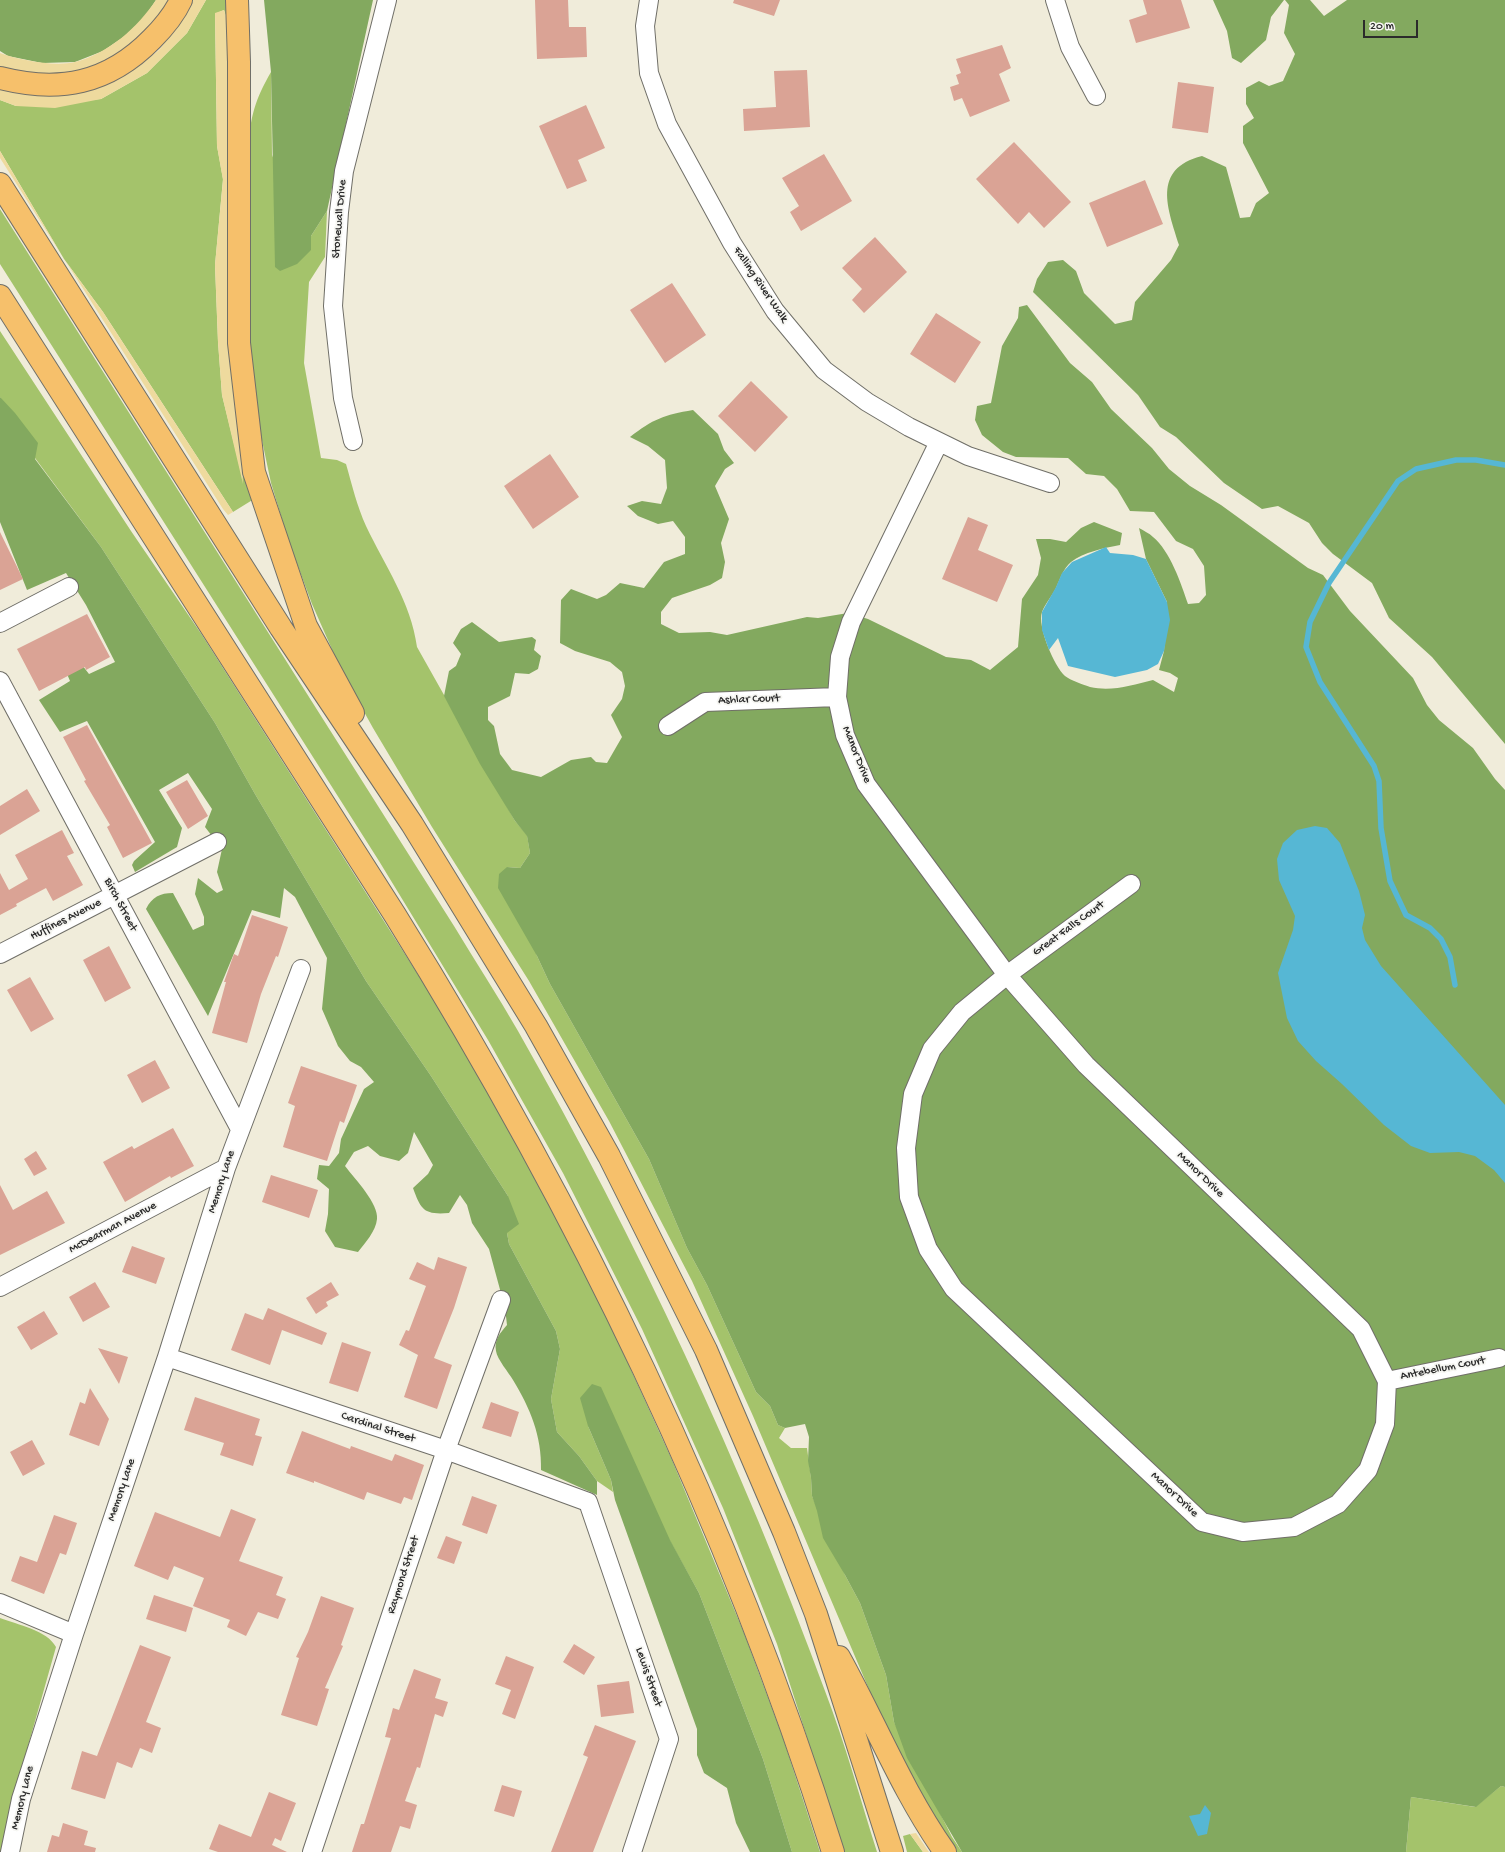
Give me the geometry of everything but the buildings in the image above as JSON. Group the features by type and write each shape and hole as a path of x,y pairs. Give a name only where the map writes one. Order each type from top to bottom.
{"highway":[{"path":"0,78 21,83 51,85 80,82 112,71 138,53 161,30 181,0"},
{"path":"237,0 239,62 238,343 254,472 306,626 412,824"},
{"path":"0,184 281,628 412,824 536,1026 609,1156 706,1350 784,1532 816,1614 892,1852"},
{"path":"0,296 391,908 451,1004 517,1120 628,1335 680,1446 722,1545 772,1672 833,1852"},
{"path":"816,1614 855,1686 885,1750 927,1827 945,1852"}],"street":[{"name":"Stonewall Drive","path":"353,441 343,398 334,306 339,212 344,171 387,0"},
{"name":"Falling River Walk","path":"649,0 645,26 649,73 667,124 732,242 775,311 824,370 867,402 909,427 968,456 1050,483"},
{"path":"1055,0 1070,47 1096,96"},
{"name":"Manor Drive","path":"939,442 851,622 840,657 837,697 845,735 866,784 1007,975 1086,1065 1361,1329 1387,1381 1385,1424 1368,1470 1338,1504 1294,1528 1242,1532 1202,1522 954,1289 928,1249 909,1197 906,1148 913,1094 932,1050 962,1012 1007,975"},
{"path":"0,623 69,588"},
{"name":"Birch Street","path":"0,681 240,1129"},
{"name":"Ashlar Court","path":"668,726 705,702 837,697"},
{"name":"Huffines Avenue","path":"0,954 217,842"},
{"name":"Great Falls Court","path":"1007,975 1131,884"},
{"name":"Memory Lane","path":"10,1852 21,1799 74,1634 167,1357 226,1168 301,969"},
{"name":"McDearman Avenue","path":"0,1287 226,1168"},
{"name":"Raymond Street","path":"312,1852 446,1450 501,1300"},
{"name":"Cardinal Street","path":"167,1357 446,1450 588,1502"},
{"name":"Antebellum Court","path":"1387,1381 1499,1358"},
{"name":"Lewis Street","path":"588,1502 669,1740 632,1852"},
{"path":"0,1603 74,1634"}],"green space":[{"path":"0,0 156,0 144,18 125,36 103,51 75,62 42,63 8,56 0,51"},
{"path":"206,0 226,0 228,22 224,10 215,14 217,146 223,179 215,265 222,395 243,480 237,409 254,499 233,512 103,312 64,259 0,151 0,100 16,106 101,99 147,73 187,33"},
{"path":"264,0 373,0 327,211 311,236 311,250 297,264 280,271 275,267 271,72"},
{"path":"1213,0 1284,0 1271,17 1266,40 1241,63 1232,58 1227,31"},
{"path":"1285,0 1310,0 1324,16 1347,0 1505,0 1505,744 1432,657 1389,618 1372,583 1333,554 1322,543 1309,523 1278,506 1262,509 1224,483 1176,437 1160,427 1138,395 1033,292 1037,279 1048,262 1063,260 1076,271 1084,293 1115,324 1132,320 1135,302 1171,260 1179,245 1168,204 1167,192 1169,180 1175,170 1186,162 1202,156 1226,167 1240,218 1250,217 1256,203 1269,193 1243,143 1243,126 1254,118 1246,104 1246,88 1259,81 1269,86 1283,81 1295,54 1284,33 1289,5"},
{"path":"271,72 272,155 311,250 311,236 327,211 325,257 309,282 304,363 321,458 337,460 346,464 366,526 403,599 414,631 417,647 515,821 527,835 530,853 520,868 507,867 537,956 550,984 649,1159 687,1248 707,1285 756,1392 770,1406 778,1425 785,1428 779,1438 791,1448 807,1448 812,1496 845,1575 860,1603 886,1675 894,1722 952,1837 962,1852 952,1852 893,1746 753,1416 692,1281 609,1121 529,981 432,827 373,728 342,672 312,604 289,542 271,483 259,426 249,348 248,147 257,100"},
{"path":"0,209 454,926 510,1018 605,1191 646,1272 723,1438 793,1606 846,1751 877,1852 844,1852 777,1644 723,1508 642,1329 563,1173 488,1040 379,861 0,264"},
{"path":"1027,305 1070,363 1092,382 1111,409 1152,448 1169,469 1190,486 1221,505 1308,568 1323,575 1350,611 1413,678 1427,705 1439,720 1473,748 1495,779 1505,790 1505,1787 1501,1786 1476,1807 1411,1797 1406,1852 962,1852 907,1758 894,1722 886,1675 860,1603 823,1538 812,1496 808,1461 809,1437 805,1424 785,1428 778,1425 770,1406 756,1392 707,1285 687,1248 649,1159 550,984 537,956 498,888 499,874 507,867 520,868 530,853 527,836 515,821 480,764 444,696 449,671 456,666 461,654 453,643 461,629 472,622 499,642 532,637 536,640 534,650 541,656 538,669 529,674 515,673 510,696 488,707 488,720 494,726 500,754 512,770 541,777 571,760 591,757 596,762 607,763 622,737 611,715 622,699 625,686 622,672 610,662 575,651 560,643 561,600 571,589 597,599 606,595 620,583 644,588 664,562 685,554 685,537 673,521 658,524 638,516 627,506 642,501 661,504 667,488 665,460 648,446 630,437 645,426 666,416 693,410 718,434 724,450 734,463 725,469 715,486 729,519 721,543 725,562 722,578 710,585 672,598 661,612 661,624 679,633 710,632 727,635 807,617 818,618 848,613 868,619 946,657 971,660 990,670 1018,647 1022,599 1038,575 1041,558 1036,539 1050,539 1066,542 1081,528 1094,522 1122,533 1120,545 1088,553 1071,562 1064,571 1045,606 1041,618 1042,626 1044,636 1056,664 1065,676 1090,687 1106,689 1130,686 1153,680 1174,692 1178,678 1170,673 1159,670 1164,651 1167,602 1146,559 1139,528 1148,533 1165,550 1174,568 1188,604 1199,603 1206,595 1204,566 1193,549 1176,541 1154,512 1130,511 1117,489 1104,476 1086,474 1068,458 1016,457 1003,452 982,435 975,420 977,406 991,403 1002,346 1018,318 1019,307"},
{"path":"0,331 131,531 202,635 450,1025 555,1215 617,1339 672,1460 744,1633 783,1738 820,1852 792,1852 763,1759 699,1593 670,1541 588,1426 611,1480 613,1492 597,1481 579,1456 557,1432 551,1399 560,1349 556,1331 509,1244 507,1233 508,1196 431,1076 366,981 255,794 215,723 101,547 35,458 0,397"},
{"path":"0,397 15,413 38,443 35,459 101,547 215,723 255,794 366,981 431,1076 508,1196 519,1224 507,1233 509,1244 556,1331 560,1349 551,1399 557,1432 579,1456 597,1481 597,1495 541,1470 541,1458 537,1434 530,1412 496,1351 497,1340 507,1325 505,1308 489,1249 472,1223 467,1205 460,1195 449,1213 429,1212 421,1206 413,1188 428,1174 433,1165 414,1132 408,1153 399,1161 380,1156 368,1146 354,1152 345,1166 366,1192 377,1213 375,1228 358,1252 335,1247 325,1231 328,1214 329,1189 317,1179 319,1165 329,1166 339,1153 341,1139 364,1089 374,1082 361,1067 350,1061 338,1046 322,1009 327,958 295,897 284,888 280,918 252,910 208,1016 146,909 151,901 157,896 173,893 193,930 204,925 204,917 195,894 198,878 217,893 223,890 217,872 222,849 205,827 212,809 188,773 159,790 182,828 177,847 135,872 132,865 134,861 155,842 87,721 60,732 39,700 70,681 54,643 62,639 89,674 115,662 86,605 66,573 27,590 0,522"},
{"path":"592,1384 601,1387 670,1540 699,1593 763,1759 792,1852 750,1852 736,1823 727,1788 704,1773 697,1755 697,1729 615,1500 611,1480 588,1426 580,1398"},
{"path":"0,1618 39,1632 52,1641 56,1647 17,1785 2,1852 0,1852"},
{"path":"1501,1786 1505,1787 1505,1852 1406,1852 1411,1797 1475,1807"},
{"path":"910,1834 923,1852 907,1852 903,1836"}],"sand":[{"path":"156,0 169,0 158,16 137,38 113,57 100,63 73,71 43,74 14,71 0,67 0,53 27,60 58,64 75,62 87,58 111,46 131,30"},
{"path":"193,0 206,0 187,33 147,73 101,99 55,108 16,106 0,100 0,87 96,85 136,68 159,50 186,15"},
{"path":"224,10 228,22 237,409 243,484 222,395 218,342 215,265 223,180 217,146 215,13"},
{"path":"0,151 62,255 0,158"},
{"path":"65,261 103,312 233,512 228,515 223,509"},
{"path":"916,1833 929,1852 923,1852 910,1834"}],"water":[{"path":"1106,547 1110,553 1133,555 1146,559 1167,602 1170,620 1164,651 1158,664 1147,670 1115,677 1068,666 1058,638 1049,650 1042,630 1042,612 1062,573 1072,562"},
{"path":"1315,826 1327,828 1340,843 1359,891 1365,915 1362,928 1365,940 1381,966 1505,1105 1505,1183 1494,1170 1475,1156 1459,1152 1430,1153 1411,1146 1384,1125 1316,1061 1298,1041 1287,1018 1278,973 1293,930 1295,916 1279,880 1277,859 1283,843 1297,830"},
{"path":"1205,1805 1211,1813 1207,1834 1198,1836 1189,1816 1200,1814"}],"waterway":[{"path":"1455,985 1450,957 1441,939 1430,928 1406,915 1390,881 1381,828 1379,781 1374,766 1320,682 1306,647 1310,622 1329,583 1398,481 1416,469 1456,460 1476,460 1505,465"}]}
